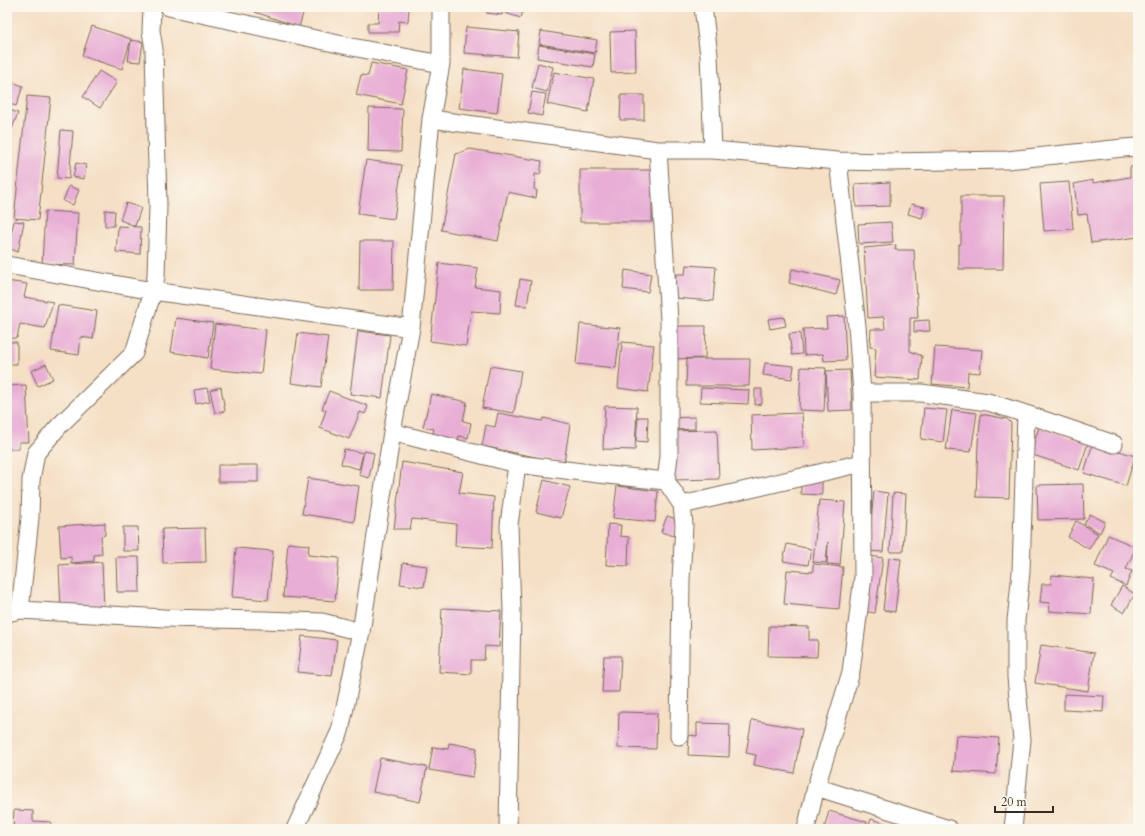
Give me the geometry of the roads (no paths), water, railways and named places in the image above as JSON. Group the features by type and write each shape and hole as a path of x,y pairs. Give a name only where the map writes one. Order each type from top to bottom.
{"street":[{"path":"152,7 151,31 154,49 158,206 156,277 153,291 134,353 59,426 36,453 31,480 30,518 13,612 322,622 360,632"},
{"path":"169,7 352,47 441,64"},
{"path":"295,829 340,731 360,632 392,432 411,328 431,119 441,64 441,7"},
{"path":"703,7 709,55 713,150"},
{"path":"431,119 658,150 713,150 838,161 889,162 1006,160 1138,147"},
{"path":"658,150 669,320 669,456 666,481 682,505 684,525 680,580 679,736"},
{"path":"806,829 816,788 851,672 863,577 862,393 857,326 838,161"},
{"path":"7,265 153,291 411,328"},
{"path":"862,393 921,393 988,402 1114,444"},
{"path":"1013,829 1022,740 1016,677 1016,620 1021,572 1026,414"},
{"path":"392,432 517,464 666,481"},
{"path":"682,505 862,463"},
{"path":"508,829 512,610 509,525 517,464"},
{"path":"816,788 949,829"}]}
